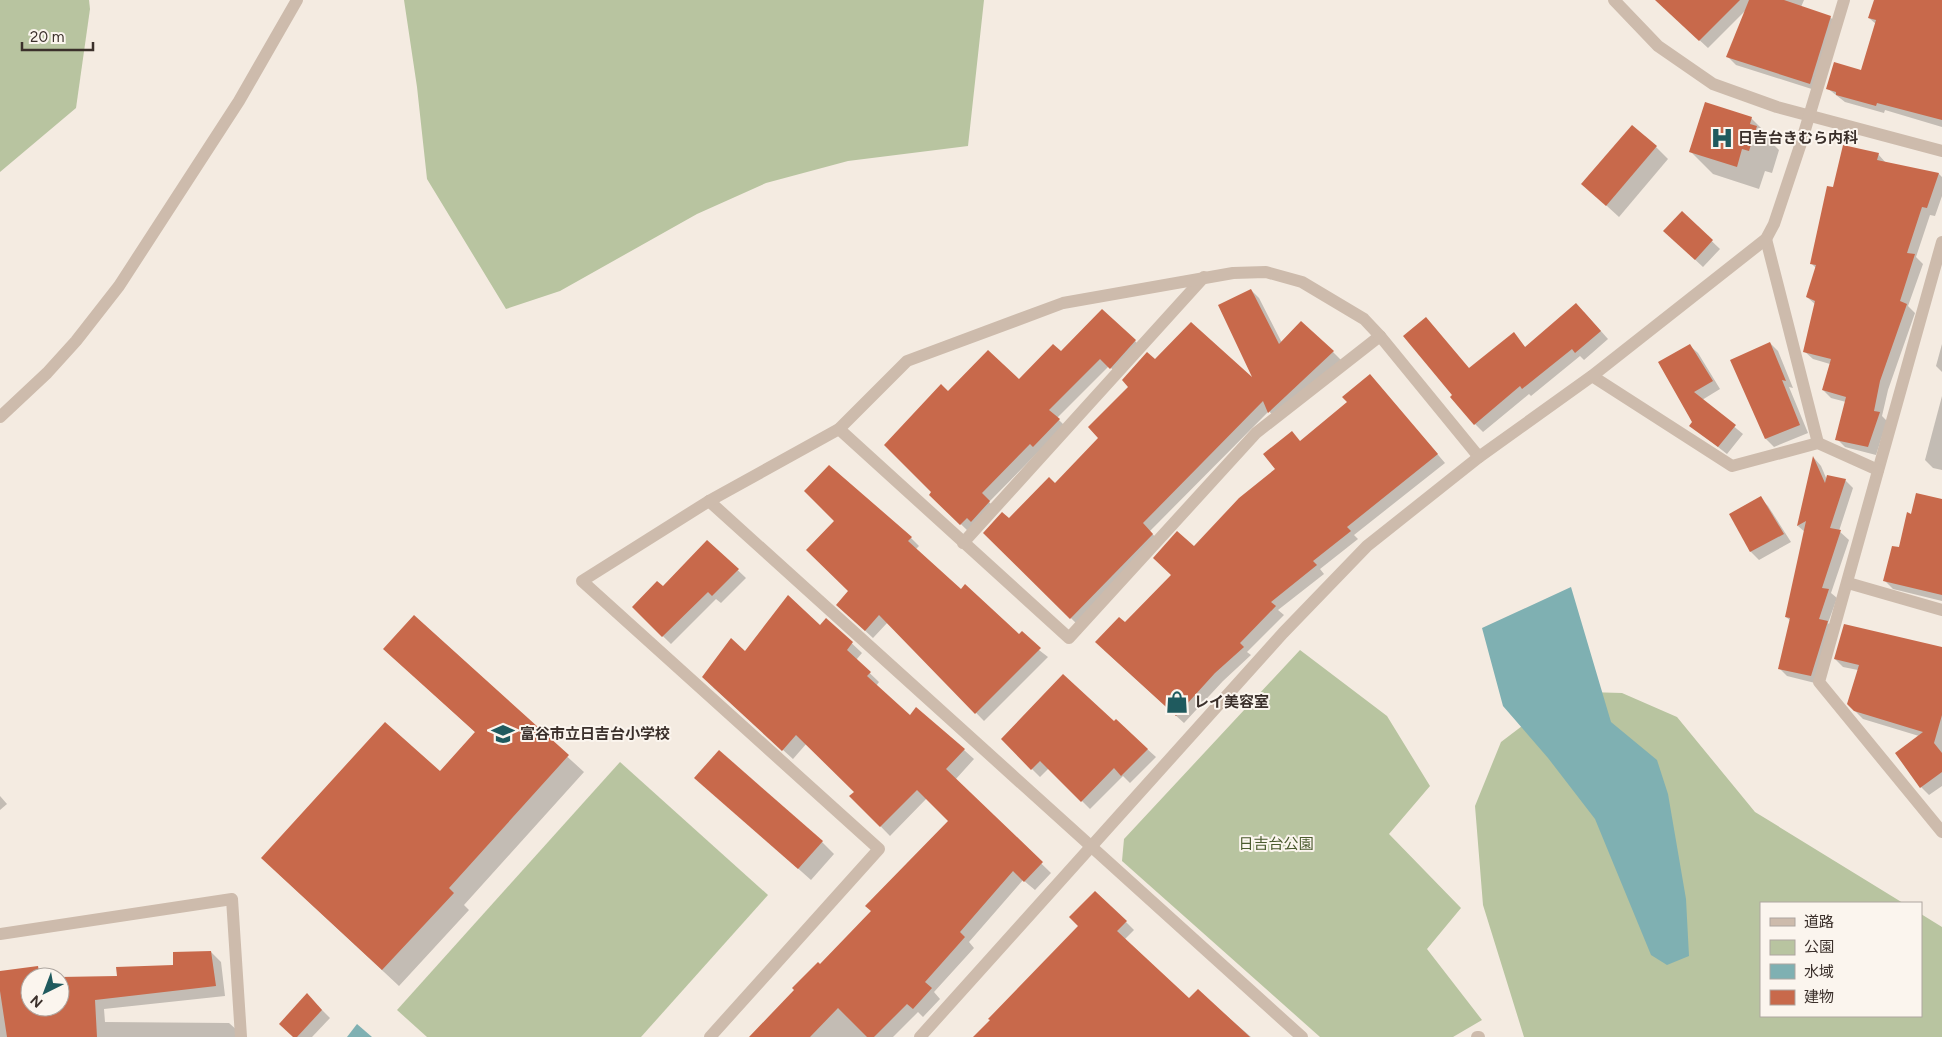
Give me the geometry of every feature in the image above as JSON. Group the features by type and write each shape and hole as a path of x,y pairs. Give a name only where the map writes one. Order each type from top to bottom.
{"street":[{"path":"0,417 76,341 119,286 238,100 297,0"},
{"path":"1614,0 1658,46 1713,84 1738,95 1942,151"},
{"path":"920,1037 1284,633 1367,546 1479,457 1592,376 1766,239 1774,224 1810,114 1844,0"},
{"path":"1766,239 1818,443"},
{"path":"1941,827 1819,682 1942,242"},
{"path":"710,1037 880,849 582,581 709,501 839,429 907,361 1063,302 1233,273 1266,272 1302,282 1364,319 1479,457"},
{"path":"964,543 1204,278"},
{"path":"839,429 1069,638 1256,433 1380,336"},
{"path":"1592,376 1732,466 1818,443 1878,470"},
{"path":"709,501 1302,1037"},
{"path":"1848,583 1942,610"},
{"path":"0,934 232,899 241,1037"}],"green space":[{"path":"0,0 89,0 90,9 76,108 0,172"},
{"path":"404,0 984,0 968,146 848,161 766,183 697,214 560,291 506,309 427,179 417,87"},
{"name":"日吉台公園","path":"1300,650 1387,716 1430,786 1389,834 1461,908 1427,949 1482,1020 1453,1037 1320,1037 1122,861 1124,839"},
{"path":"1587,692 1622,693 1677,717 1755,812 1901,902 1760,902 1760,1017 1922,1017 1922,915 1942,927 1942,1037 1524,1037 1483,905 1475,806 1501,742 1550,705"},
{"path":"620,762 768,895 641,1037 427,1037 397,1010"}],"water":[{"path":"1571,587 1611,722 1657,760 1668,794 1686,899 1689,956 1667,965 1651,955 1595,819 1548,758 1503,706 1482,628"},
{"path":"357,1024 372,1037 347,1037"}],"building":[{"path":"1655,0 1740,0 1699,41"},
{"path":"1749,0 1784,0 1831,16 1810,84 1726,57"},
{"path":"1874,0 1942,0 1942,120 1877,103 1876,106 1836,95 1836,92 1826,89 1834,62 1861,70 1876,20 1868,18"},
{"path":"1705,102 1752,117 1750,124 1757,126 1749,151 1742,149 1737,167 1689,152"},
{"path":"1632,125 1657,146 1606,206 1581,184"},
{"path":"1843,145 1879,153 1877,160 1939,173 1927,208 1922,207 1907,253 1915,254 1900,301 1907,304 1880,381 1874,411 1880,412 1868,447 1835,440 1846,397 1822,390 1831,359 1803,352 1815,301 1806,297 1816,265 1810,264 1827,186 1833,187"},
{"path":"1682,211 1713,240 1695,260 1663,231"},
{"path":"1251,289 1279,344 1301,321 1334,351 1268,413 1263,401 1143,523 1153,534 1070,619 983,533 1002,512 1009,518 1049,477 1055,483 1098,438 1088,427 1128,387 1122,380 1147,352 1155,359 1191,322 1252,377 1218,305"},
{"path":"1576,303 1601,331 1575,353 1572,349 1522,389 1520,386 1474,425 1450,397 1452,395 1403,336 1426,317 1469,368 1514,332 1525,347"},
{"path":"1102,309 1136,340 1110,369 1100,359 1049,410 1060,419 1033,447 1030,444 982,493 990,501 971,522 967,518 960,525 929,495 931,492 884,445 941,384 948,391 988,350 1019,379 1053,344 1061,351"},
{"path":"1770,342 1786,381 1782,380 1800,425 1765,439 1730,360"},
{"path":"1690,344 1713,381 1694,392 1736,425 1718,447 1689,426 1692,422 1658,362"},
{"path":"1370,374 1438,454 1347,527 1351,531 1313,561 1317,565 1271,602 1276,606 1240,643 1244,647 1215,673 1176,716 1095,642 1119,617 1125,622 1171,575 1153,558 1177,531 1194,546 1239,498 1275,469 1263,454 1292,431 1300,441 1347,402 1342,397"},
{"path":"1813,456 1825,483 1827,475 1846,479 1830,528 1841,530 1822,588 1829,589 1819,619 1828,621 1811,676 1778,669 1790,618 1785,617 1806,521 1797,526"},
{"path":"829,465 912,537 908,541 961,589 965,584 1019,634 1022,631 1041,648 975,714 879,615 865,631 836,605 848,591 806,550 834,521 804,491"},
{"path":"1916,493 1942,499 1942,595 1883,581 1892,546 1899,547 1907,512 1911,514"},
{"path":"1761,496 1784,534 1750,552 1729,514"},
{"path":"707,540 739,569 712,596 708,592 662,637 632,607 657,581 663,586"},
{"path":"788,595 820,625 826,618 853,642 847,650 871,672 867,676 910,715 916,707 965,749 946,769 1043,862 1024,882 1013,871 960,932 965,937 925,982 932,988 913,1009 907,1004 874,1037 867,1037 838,1008 810,1037 749,1037 794,990 792,988 818,962 820,964 871,911 865,906 948,821 917,790 880,827 849,796 854,792 796,735 782,751 702,677 731,638 745,651"},
{"path":"414,615 569,755 449,888 454,893 382,970 261,858 385,722 440,771 475,732 383,649"},
{"path":"1844,624 1942,647 1942,715 1934,743 1942,753 1942,772 1920,788 1895,753 1923,732 1854,711 1847,704 1859,665 1834,659"},
{"path":"1063,674 1148,749 1121,776 1114,768 1081,802 1040,761 1031,770 1001,739"},
{"path":"719,750 823,841 798,869 694,778"},
{"path":"1095,891 1127,921 1117,931 1189,998 1198,989 1250,1037 973,1037 1078,926 1069,917"},
{"path":"211,951 216,986 95,1000 97,1037 7,1037 0,991 0,971 20,968 20,1017 70,1017 70,977 117,976 116,967 173,965 173,952"},
{"path":"307,993 322,1010 297,1037 293,1037 279,1024"}],"place":[{"name":"日吉台きむら内科","path":"1722,138"},
{"name":"レイ美容室","path":"1177,702"},
{"name":"富谷市立日吉台小学校","path":"503,734"}]}
